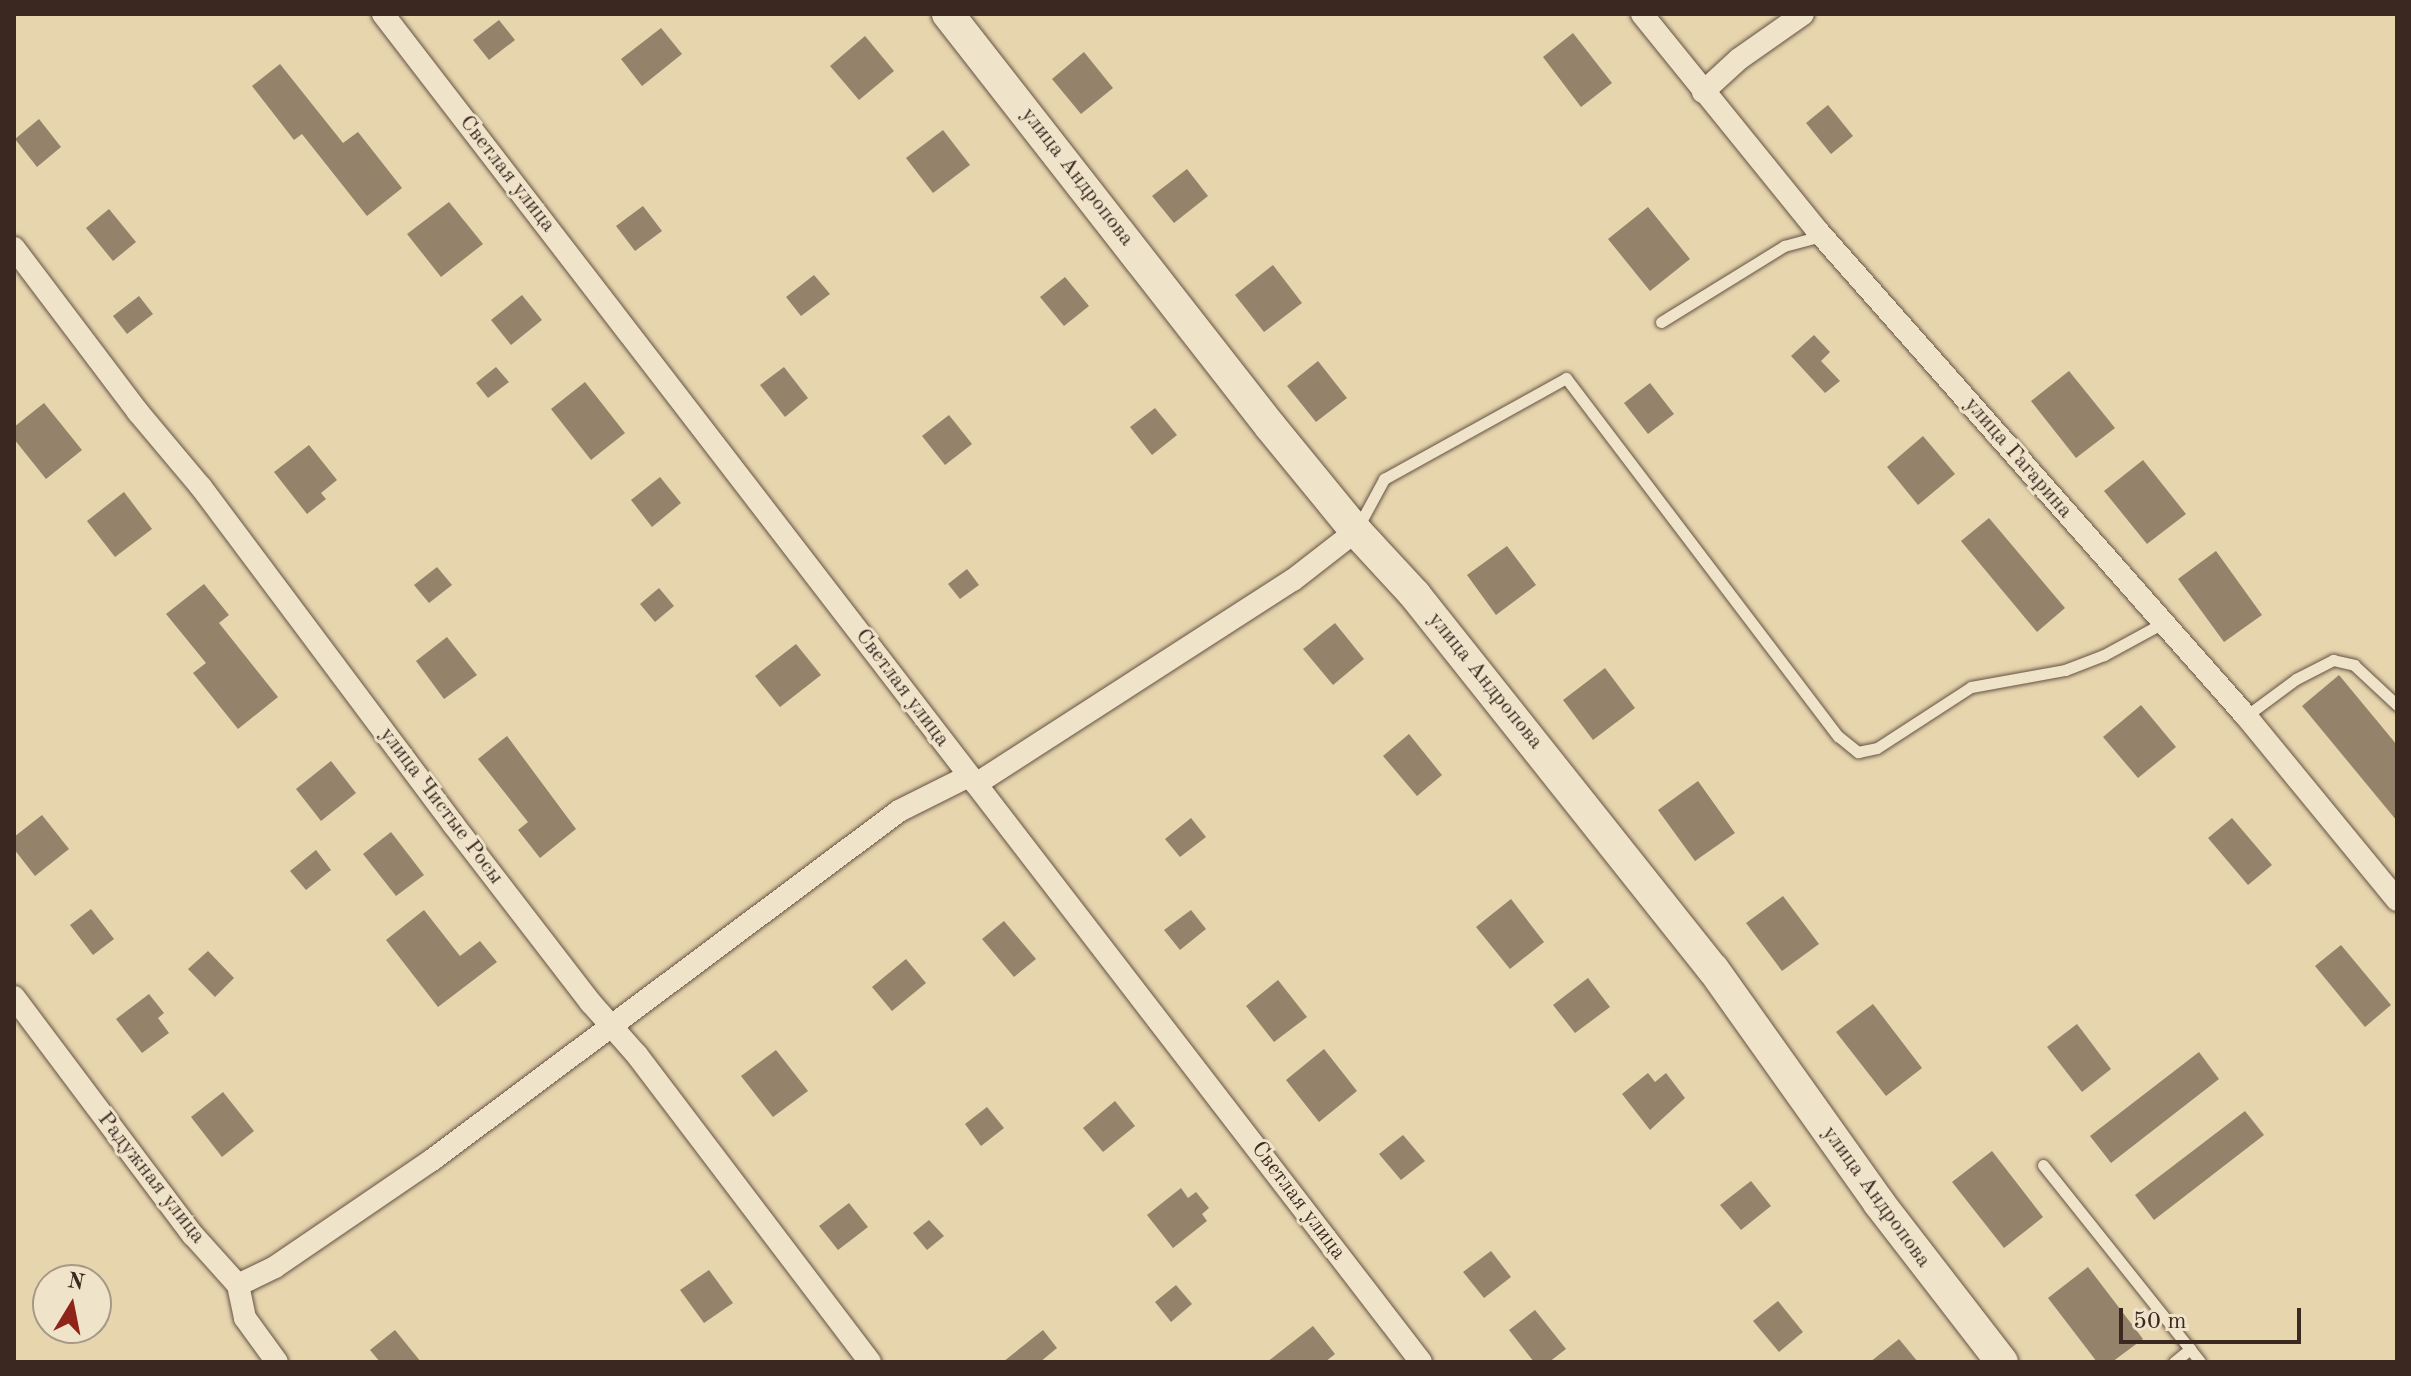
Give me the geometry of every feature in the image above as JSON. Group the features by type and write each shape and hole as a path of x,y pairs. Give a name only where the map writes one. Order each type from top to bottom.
{"street":[{"name":"Светлая улица","path":"383,14 1421,1362"},
{"name":"улица Андропова","path":"948,14 1356,531 1415,595 1713,969 1879,1203 2002,1362"},
{"name":"улица Гагарина","path":"1642,14 1822,236 2246,716 2397,900"},
{"path":"1703,92 1739,59 1803,14"},
{"name":"улица Чистые Росы","path":"14,248 237,534 453,824 870,1362"},
{"path":"238,1285 275,1267 432,1160 899,811 972,780 1293,580 1356,531"},
{"name":"Радужная улица","path":"14,997 193,1235 238,1285 245,1318 277,1362"}],"lane":[{"path":"1661,322 1784,246 1822,236"},
{"path":"1356,531 1384,479 1566,378 1838,736 1858,752 1877,748 1971,687 2065,670 2104,655 2163,623"},
{"path":"2246,716 2296,679 2333,660 2354,665 2397,705"},
{"path":"2043,1165 2200,1362"},
{"path":"2174,1362 2190,1349"}],"building":[{"path":"499,20 515,40 489,60 473,40"},
{"path":"661,28 682,54 642,86 621,59"},
{"path":"1573,33 1612,83 1581,107 1543,57"},
{"path":"865,36 894,71 859,100 830,66"},
{"path":"1084,52 1113,88 1081,114 1052,79"},
{"path":"280,64 343,143 358,132 402,188 367,216 302,134 294,140 252,86"},
{"path":"1828,105 1853,136 1831,154 1806,123"},
{"path":"39,119 61,147 37,167 15,139"},
{"path":"943,130 970,165 933,193 906,158"},
{"path":"1187,169 1208,196 1174,223 1152,196"},
{"path":"449,202 483,244 441,277 407,234"},
{"path":"643,206 662,231 635,251 616,226"},
{"path":"1648,207 1690,259 1650,291 1608,239"},
{"path":"109,209 136,242 113,261 86,228"},
{"path":"1273,265 1302,303 1264,332 1235,295"},
{"path":"814,275 830,294 801,316 786,297"},
{"path":"1065,277 1089,306 1064,326 1040,297"},
{"path":"522,295 542,320 511,345 491,320"},
{"path":"139,296 153,314 127,334 113,316"},
{"path":"1814,335 1830,352 1821,361 1840,381 1825,393 1791,356"},
{"path":"1318,361 1347,398 1316,422 1287,386"},
{"path":"496,367 509,382 488,398 476,383"},
{"path":"784,367 808,398 785,417 760,385"},
{"path":"2069,371 2115,428 2076,458 2031,401"},
{"path":"585,382 625,433 591,460 551,409"},
{"path":"1650,383 1674,414 1648,434 1624,403"},
{"path":"44,403 82,450 46,479 14,439 14,427"},
{"path":"1155,408 1177,435 1152,455 1130,427"},
{"path":"949,415 972,444 945,465 922,436"},
{"path":"1923,436 1955,474 1918,505 1887,467"},
{"path":"309,445 337,480 321,493 326,499 307,514 274,472"},
{"path":"2143,460 2186,514 2147,544 2104,491"},
{"path":"660,477 681,503 652,527 631,500"},
{"path":"124,492 152,529 115,557 87,521"},
{"path":"1989,518 2065,608 2037,632 1961,541"},
{"path":"1507,546 1536,585 1496,615 1467,575"},
{"path":"2216,551 2262,615 2224,642 2178,579"},
{"path":"437,567 452,585 429,603 414,585"},
{"path":"967,569 979,585 960,599 948,584"},
{"path":"204,584 229,615 219,623 278,697 238,729 193,673 206,663 166,614"},
{"path":"659,588 674,606 655,622 640,604"},
{"path":"1335,623 1364,659 1333,685 1303,649"},
{"path":"447,637 477,675 444,699 416,661"},
{"path":"796,644 821,675 780,707 755,676"},
{"path":"1605,668 1635,708 1593,740 1563,700"},
{"path":"2339,675 2397,745 2397,821 2302,706"},
{"path":"2141,705 2176,747 2138,778 2103,737"},
{"path":"1409,734 1442,775 1417,796 1383,756"},
{"path":"507,736 576,829 540,858 518,830 528,822 478,759"},
{"path":"331,761 356,793 321,821 296,789"},
{"path":"1698,781 1735,833 1695,861 1658,810"},
{"path":"42,815 69,849 35,876 14,849 14,837"},
{"path":"1191,818 1206,837 1180,857 1165,839"},
{"path":"2232,818 2272,865 2248,885 2208,838"},
{"path":"391,832 424,875 396,896 363,854"},
{"path":"316,850 331,870 306,890 290,871"},
{"path":"1783,896 1819,944 1782,971 1746,923"},
{"path":"1511,899 1544,942 1510,969 1476,927"},
{"path":"91,909 114,939 93,955 70,925"},
{"path":"424,910 460,956 480,941 497,962 438,1007 386,940"},
{"path":"1191,910 1206,929 1180,950 1164,930"},
{"path":"1004,921 1036,959 1014,977 982,939"},
{"path":"2341,945 2391,1005 2365,1027 2315,966"},
{"path":"208,951 234,978 215,997 188,969"},
{"path":"906,959 926,983 892,1011 872,987"},
{"path":"1588,978 1610,1007 1575,1033 1553,1005"},
{"path":"1278,980 1307,1017 1274,1042 1246,1006"},
{"path":"149,994 164,1013 158,1018 169,1033 142,1053 116,1019"},
{"path":"1873,1004 1922,1068 1886,1096 1836,1032"},
{"path":"2077,1024 2111,1069 2082,1092 2047,1047"},
{"path":"1324,1049 1357,1091 1319,1122 1286,1080"},
{"path":"776,1050 808,1091 773,1117 741,1076"},
{"path":"2199,1052 2219,1079 2111,1163 2090,1136"},
{"path":"1648,1073 1655,1082 1666,1073 1685,1098 1650,1130 1622,1094"},
{"path":"223,1092 254,1131 222,1157 191,1117"},
{"path":"1115,1101 1135,1126 1103,1152 1083,1128"},
{"path":"987,1107 1004,1128 981,1146 965,1124"},
{"path":"2245,1111 2264,1135 2154,1220 2135,1195"},
{"path":"1403,1135 1425,1161 1401,1180 1379,1154"},
{"path":"1992,1151 2043,1217 2004,1248 1952,1182"},
{"path":"1751,1181 1771,1206 1741,1230 1720,1205"},
{"path":"1181,1188 1188,1198 1196,1192 1209,1208 1202,1214 1207,1221 1173,1248 1147,1215"},
{"path":"849,1203 868,1227 838,1250 819,1226"},
{"path":"929,1220 944,1236 927,1250 913,1233"},
{"path":"1491,1251 1511,1277 1484,1298 1463,1272"},
{"path":"2088,1267 2143,1339 2112,1362 2097,1362 2048,1298"},
{"path":"709,1270 733,1303 704,1323 680,1290"},
{"path":"1176,1285 1192,1304 1171,1322 1155,1302"},
{"path":"1778,1301 1803,1332 1779,1352 1753,1321"},
{"path":"1535,1310 1566,1349 1549,1362 1534,1362 1509,1330"},
{"path":"1313,1326 1335,1354 1325,1362 1267,1362"},
{"path":"395,1330 421,1362 380,1362 370,1350"},
{"path":"1043,1330 1057,1348 1040,1362 1003,1362"},
{"path":"1899,1339 1918,1362 1870,1362"}]}
